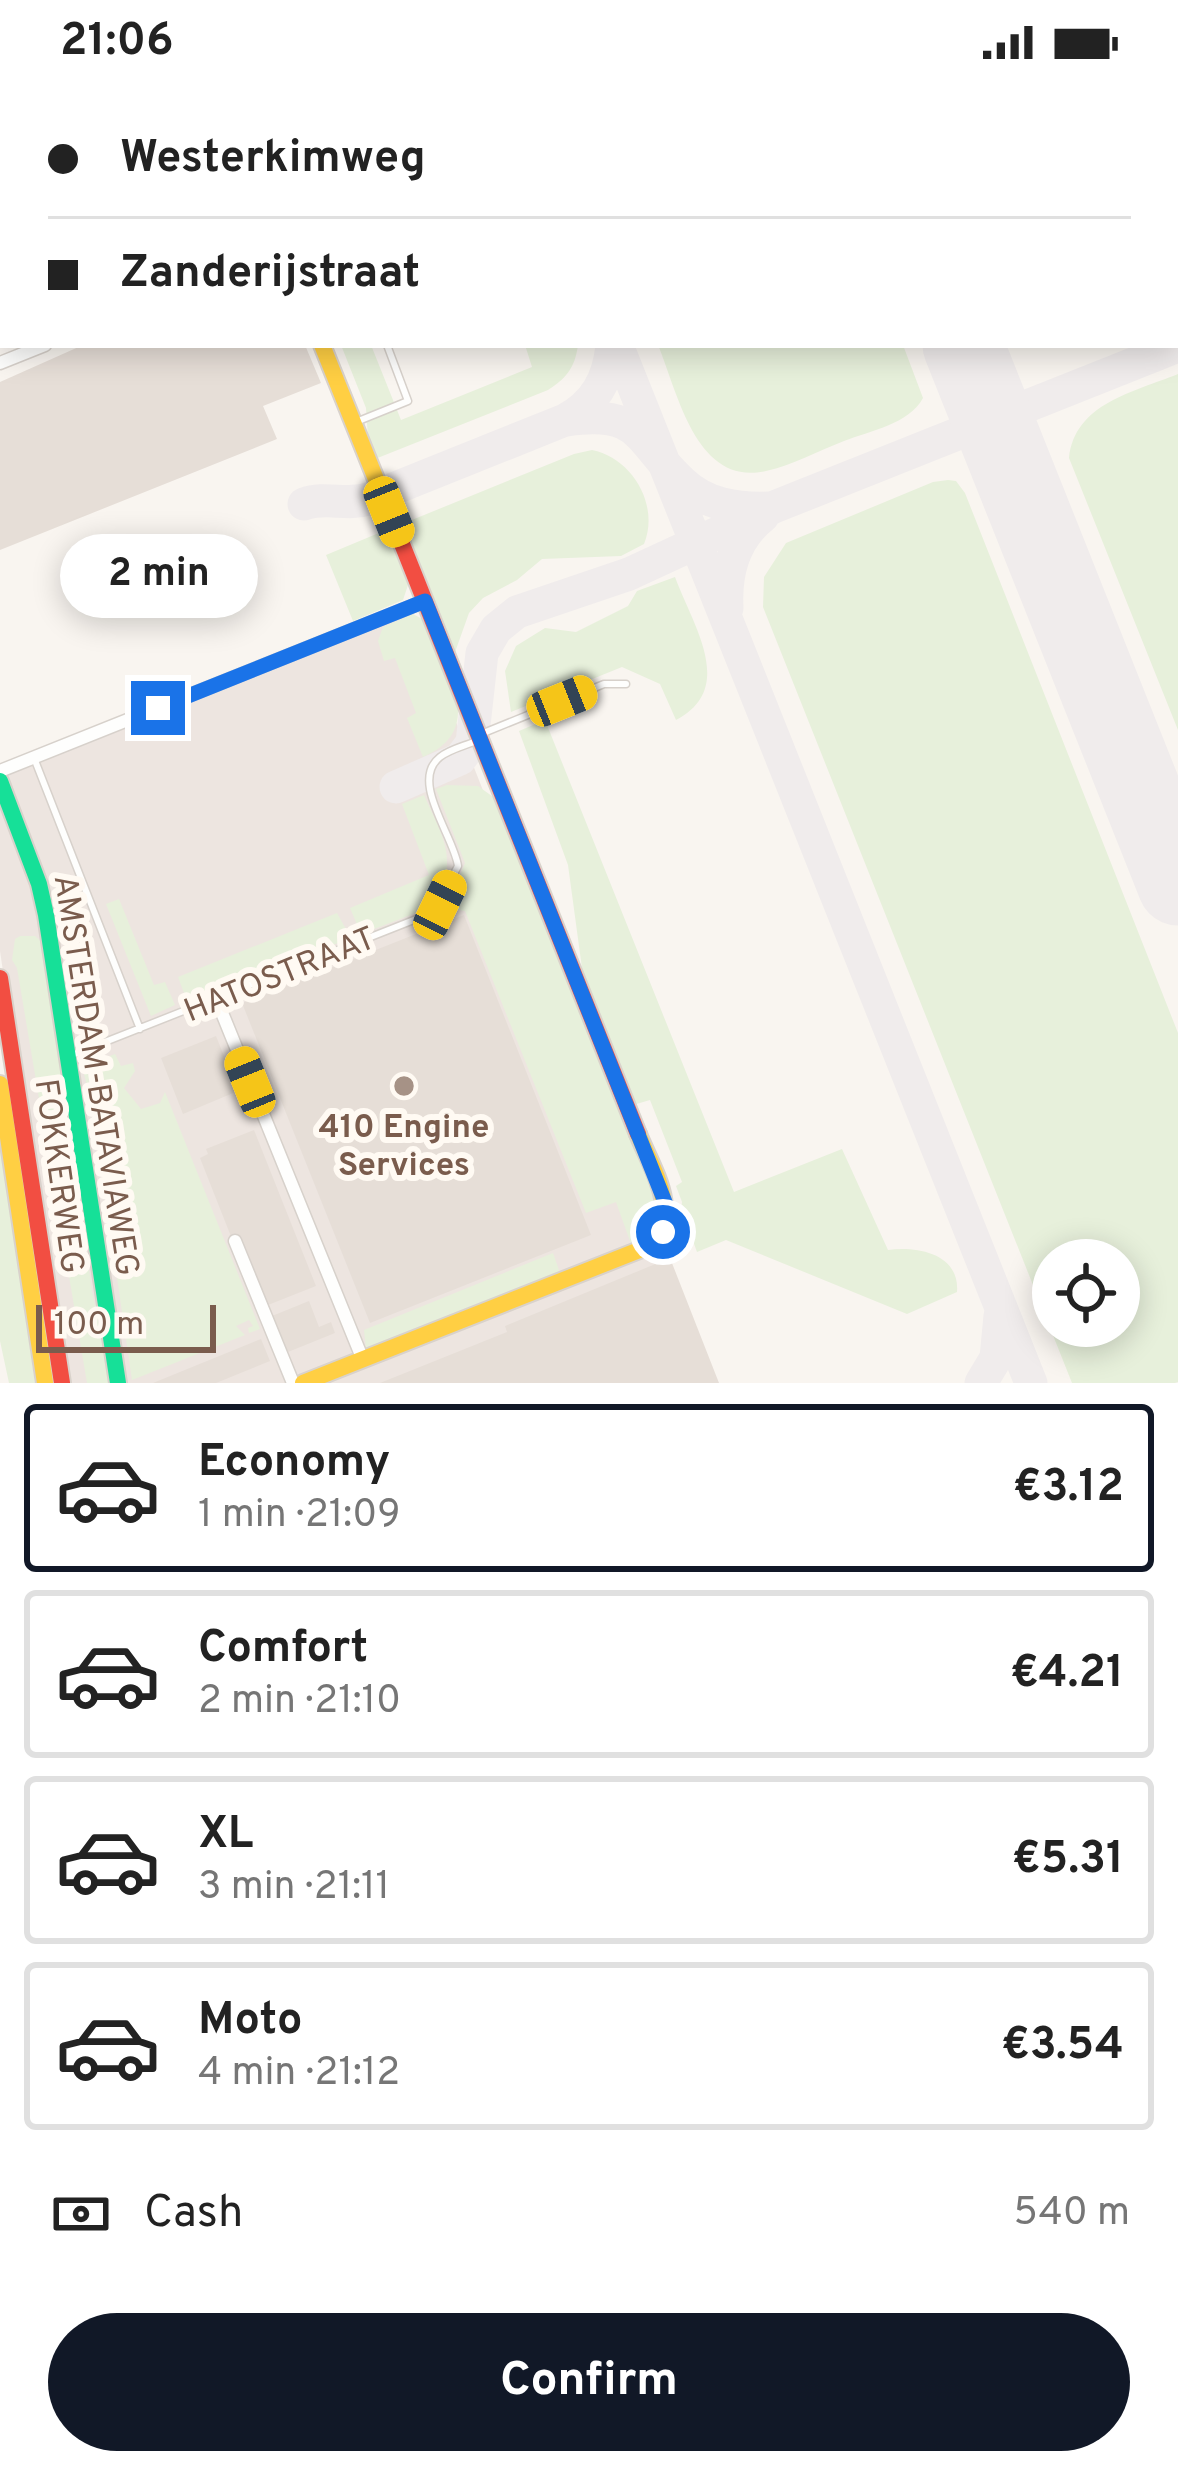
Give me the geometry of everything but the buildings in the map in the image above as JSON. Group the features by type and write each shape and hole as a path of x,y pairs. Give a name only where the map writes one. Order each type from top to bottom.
{"street":[{"path":"0,363 38,348"},
{"path":"304,1383 652,1244 663,1232 667,1207 323,348"},
{"path":"0,771 425,601"},
{"name":"AMSTERDAM-BATAVIAWEG","path":"0,781 39,884 118,1383"},
{"name":"FOKKERWEG","path":"0,978 62,1383"},
{"path":"216,998 363,1360"},
{"name":"FOKKERWEG","path":"0,1084 45,1383"},
{"path":"235,1241 293,1383"}],"lane":[{"path":"353,423 408,401 388,348"},
{"path":"479,737 604,684 626,684"},
{"name":"HATOSTRAAT","path":"68,1056 434,912 458,866 428,780 436,759 479,737"},
{"path":"34,758 140,1028"}],"shaded area":[{"path":"411,608 717,1383 64,1383 0,951 0,765"}],"green space":[{"path":"342,348 372,348 401,420 532,367 526,348 577,348 569,371 548,390 375,459 366,408"},
{"path":"659,348 904,348 923,398 888,426 766,471 742,472 722,465 706,451 683,410"},
{"path":"1178,374 1178,730 1069,458 1082,424 1095,412"},
{"path":"592,450 619,463 639,485 648,514 644,544 621,556 542,559 517,580 483,598 469,613 454,655 402,524"},
{"path":"956,481 965,493 1178,1033 1178,1382 1072,1383 1058,1347 1140,1347 1140,1239 1032,1239 1032,1283 763,607 764,577 786,543 933,482"},
{"path":"386,530 408,585 403,600 353,621 326,555"},
{"path":"675,577 705,655 704,691 694,707 676,720 660,684 622,667 511,712 505,671 516,646 545,628 576,632 628,606 637,591"},
{"path":"413,614 426,621 443,658 458,714 443,745 423,757 407,718 416,713 395,658 384,661 378,641 383,627"},
{"path":"545,720 734,1192 842,1149 888,1250 935,1255 952,1269 957,1292 907,1314 726,1240 697,1252 693,1241 678,1230 682,1202 676,1186 682,1182 650,1100 633,1105 584,983 568,865 519,731"},
{"path":"478,786 496,799 658,1204 651,1231 631,1244 616,1202 586,1213 465,911 446,908 465,863 436,789"},
{"path":"424,795 446,849 442,889 434,906 361,934 350,908 429,875 402,804"},
{"path":"119,899 154,985 165,982 175,1005 151,1016 106,904"},
{"path":"337,913 351,938 187,1001 178,977"},
{"path":"35,936 45,945 92,1291 112,1383 87,1383 12,960 15,939"},
{"path":"115,1054 121,1066 133,1063 135,1071 124,1088 141,1109 160,1103 165,1092 260,1329 249,1333 253,1326 249,1320 236,1326 245,1335 132,1380 91,1100 82,1067"},
{"path":"0,1138 35,1383 9,1383 0,1341"},
{"path":"553,1253 560,1273 366,1349 364,1330"}],"taxiway":[{"path":"304,504 368,499 565,420 599,389 612,348"},
{"path":"618,348 1031,1383"},
{"path":"396,787 460,759 472,743 482,653 496,629 517,612 629,574 774,507 1173,348"},
{"path":"977,382 997,403 1025,406"},
{"path":"567,420 610,419 624,424 701,496 734,506 769,508"},
{"path":"960,432 990,438 1016,479"},
{"path":"727,608 733,557 763,516"},
{"path":"981,1383 996,1358 1000,1316"}],"runway":[{"path":"964,348 1178,885"}],"traffic: fast":[{"path":"0,781 46,915 118,1383"}],"traffic: slow":[{"path":"323,348 390,514"},
{"path":"0,1084 45,1383"},
{"path":"303,1383 652,1245 664,1218 664,1204 638,1134"}],"traffic: jam":[{"path":"390,514 638,1134"},
{"path":"0,978 62,1383"}],"place":[{"name":"410 Engine Services","path":"404,1086"}],"route":[{"path":"158,708 425,601 667,1207 663,1232"}]}
